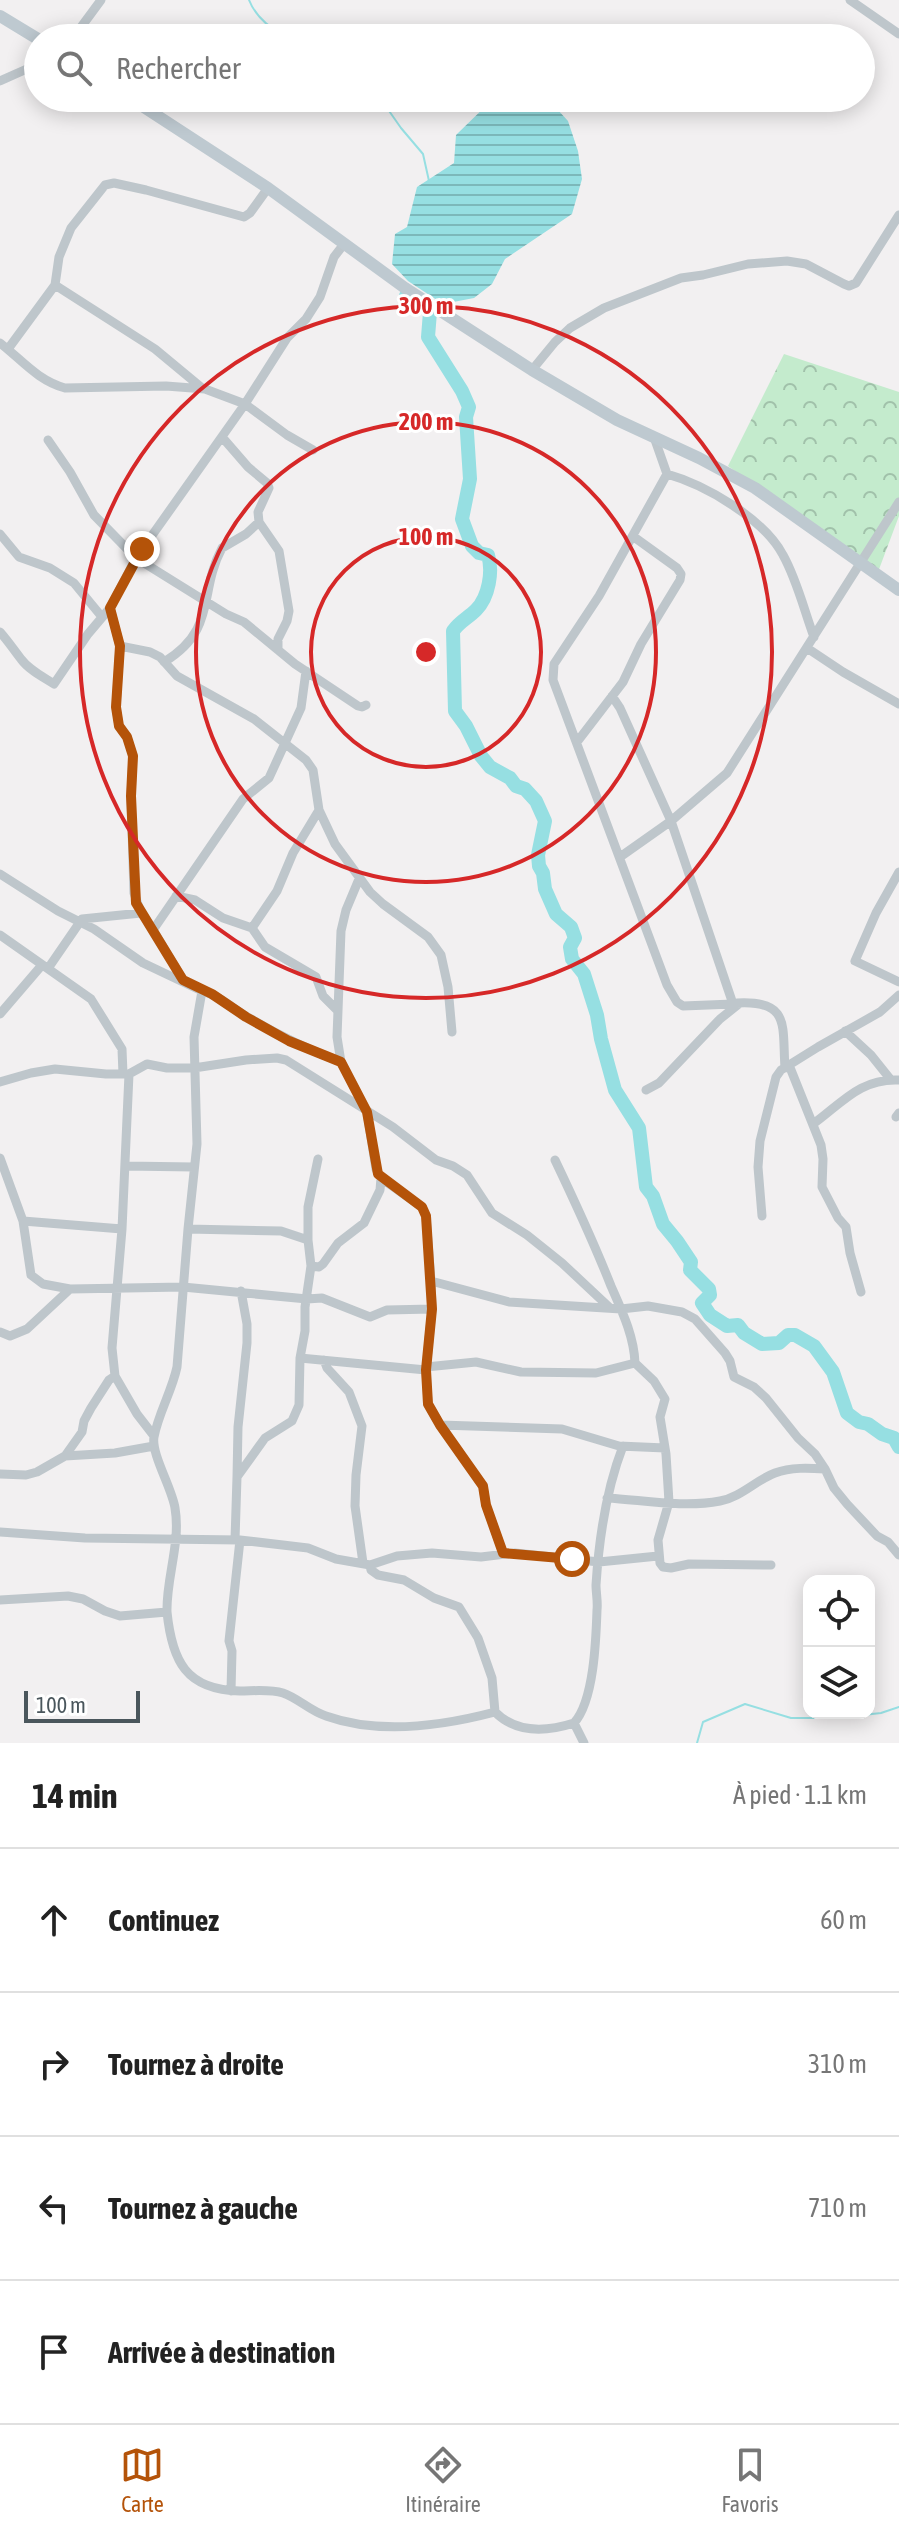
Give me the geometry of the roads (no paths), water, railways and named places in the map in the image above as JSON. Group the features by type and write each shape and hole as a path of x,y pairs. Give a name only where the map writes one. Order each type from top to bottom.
{"street":[{"path":"83,24 101,0"},
{"path":"850,0 899,34"},
{"path":"0,16 24,31"},
{"path":"0,81 24,70"},
{"path":"151,112 268,188 405,288 532,370 597,409 755,488 899,590"},
{"path":"205,389 166,386 65,388 51,384 34,373 4,346 55,285 59,257 71,228 105,185 114,183 146,190 244,217 268,188"},
{"path":"532,370 570,328 604,308 681,278 748,264 787,261 806,264 849,286 856,283 899,215"},
{"path":"0,632 33,671 54,684 110,608 136,558 245,404 287,338 306,319 320,297 334,257 344,244"},
{"path":"55,285 155,349 210,393 245,404 313,450"},
{"path":"222,437 269,488 258,512 259,522 279,551 289,611 278,639 278,650"},
{"path":"654,437 667,474 634,537 554,664 553,680 667,985 677,1002 689,1007 759,1002 774,1008 779,1014 787,1067 813,1124 823,1159 822,1187 846,1227 861,1292"},
{"path":"48,440 94,515 136,558 253,628 306,671 358,706 366,705"},
{"path":"667,474 686,479 721,498 755,522 774,541 789,565 814,637"},
{"path":"620,857 671,821 727,773 899,502"},
{"path":"164,662 180,652 203,619 213,572 222,548 259,522"},
{"path":"0,534 19,557 50,568 74,583 102,617"},
{"path":"577,742 623,682 641,644 680,580 681,574 677,568 634,537"},
{"path":"110,608 120,646 116,707 119,726 127,737 133,756 134,893 141,913 183,980"},
{"path":"120,646 150,652 177,676 254,719 306,760 313,770 319,810 335,844 359,879 383,904 428,937 441,955 448,987 452,1032"},
{"path":"807,648 899,704"},
{"path":"153,930 243,799 269,778 301,708 306,671"},
{"path":"612,696 671,821 736,1003"},
{"path":"252,928 277,891 293,853 319,810"},
{"path":"899,872 876,913 855,961 899,982"},
{"path":"0,874 94,929 143,963 212,994 289,1041 341,1062"},
{"path":"359,879 341,931 337,1010 341,1062 367,1112 376,1169 381,1178 422,1207 426,1216 432,1309 426,1369 428,1404 483,1486 486,1505 503,1553"},
{"path":"176,896 195,900 223,918 252,928 265,947 316,977 323,996 337,1010"},
{"path":"0,1014 46,966 85,918 141,913"},
{"path":"0,935 91,999 122,1049 126,1074 125,1166 112,1348 115,1376 154,1441 175,1509 176,1540 167,1612 176,1656 197,1682 208,1688 283,1693 313,1712 350,1724 399,1727 473,1720 495,1712"},
{"path":"154,1441 177,1367 197,1144 194,1068 202,991"},
{"path":"762,1216 758,1167 760,1141 776,1077 787,1067 880,1012 899,995"},
{"path":"646,1090 659,1083 736,1003"},
{"path":"880,1012 899,1008"},
{"path":"845,1031 895,1080"},
{"path":"0,1082 55,1069 126,1074 147,1064 179,1069 246,1060 286,1060 393,1127 436,1160 467,1175 492,1213 527,1235 562,1263 609,1307"},
{"path":"813,1124 849,1095 872,1083 895,1080"},
{"path":"0,1158 23,1221 31,1275 43,1284 70,1289 183,1287 322,1298 370,1317 387,1310 432,1309"},
{"path":"237,1477 265,1438 286,1426 296,1414 301,1394 300,1358 311,1266 308,1207 318,1159"},
{"path":"555,1160 621,1309 634,1346 635,1363 654,1381 665,1399 660,1417 669,1502 658,1540 658,1556 663,1567 689,1564 771,1565"},
{"path":"125,1166 194,1167"},
{"path":"311,1266 323,1264 338,1243 368,1218 380,1190 381,1178"},
{"path":"23,1221 122,1229"},
{"path":"188,1229 281,1231 308,1240"},
{"path":"431,1281 509,1302 621,1309 648,1306 682,1312 695,1319 725,1353 734,1377 754,1387 766,1398 825,1469 834,1488 847,1504 899,1555"},
{"path":"0,1332 10,1336 27,1329 70,1289"},
{"path":"231,1691 232,1651 229,1641 238,1540 238,1427 247,1343 241,1291"},
{"path":"300,1358 426,1369 476,1362 521,1372 596,1373 635,1363"},
{"path":"324,1360 327,1368 349,1392 362,1426 355,1506 367,1564 378,1575 404,1580 462,1610 478,1638 492,1678 495,1712 515,1726 538,1731 553,1730 574,1723 579,1717 590,1682 607,1498 623,1446"},
{"path":"0,1474 26,1475 37,1472 65,1456 82,1432 91,1408 115,1376"},
{"path":"440,1425 562,1429 596,1441 623,1446 665,1448"},
{"path":"65,1456 115,1453 154,1441"},
{"path":"607,1498 721,1501 774,1473 803,1468 825,1469"},
{"path":"0,1532 85,1538 238,1540 308,1548 336,1559 367,1564 397,1556 432,1553 481,1557 503,1553 599,1562 658,1556"},
{"path":"0,1600 68,1596 83,1599 120,1616 167,1612"},
{"path":"574,1723 584,1743"}],"water":[{"path":"480,112 560,112 568,121 578,151 582,179 572,214 505,259 492,284 474,298 443,304 408,281 392,264 395,234 407,227 417,187 454,163 456,135"}],"waterway":[{"path":"249,0 267,24"},
{"path":"390,112 423,154 429,181"},
{"path":"406,296 430,312 428,337 469,407 466,417 470,479 462,519 472,546 479,553 488,555 489,561 489,584 484,598 453,631 455,711 481,756 490,767 525,789 536,801 545,821 538,855 545,889 556,914 571,927 575,938 570,947 572,959 584,974 615,1090 639,1128 646,1187 653,1196 663,1224 691,1262 690,1270 709,1289 710,1295 702,1303 710,1315 727,1326 738,1325 744,1333 762,1344 779,1343 788,1335 795,1335 814,1346 833,1372 847,1413 894,1438 899,1447"},
{"path":"697,1743 703,1722 745,1704 791,1718 836,1718 881,1713 899,1707"}]}
